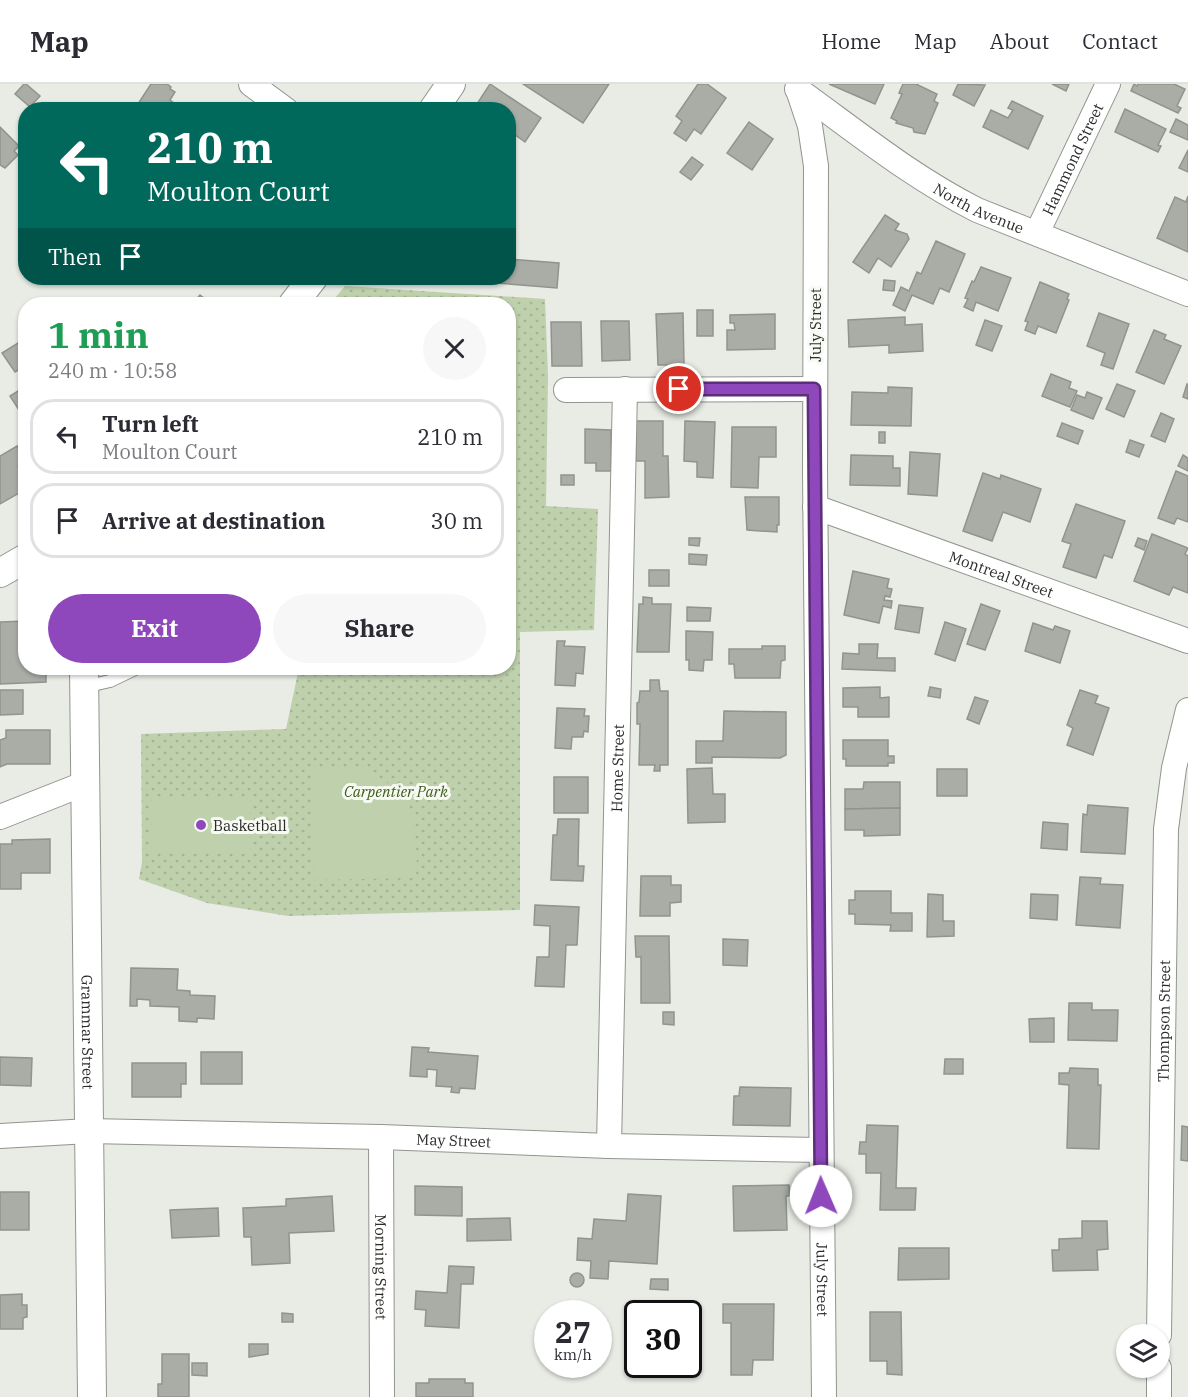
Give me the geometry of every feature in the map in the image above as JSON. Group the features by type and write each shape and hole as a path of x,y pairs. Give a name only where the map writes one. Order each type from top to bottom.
{"street":[{"path":"251,84 275,102"},
{"path":"439,102 451,84"},
{"name":"Hammond Street","path":"1037,233 1108,84"},
{"name":"North Avenue","path":"796,86 889,157 929,184 977,210 1188,294"},
{"name":"July Street","path":"796,86 810,126 816,166 814,389 824,1397"},
{"path":"298,297 308,285"},
{"name":"Home Street","path":"609,1146 625,389"},
{"path":"566,390 814,389"},
{"name":"Montreal Street","path":"815,507 1188,641"},
{"path":"0,573 18,563"},
{"name":"Grammar Street","path":"84,677 92,1397"},
{"name":"Thompson Street","path":"1159,1324 1166,830 1174,768 1188,710"},
{"path":"0,817 86,783"},
{"name":"May Street","path":"0,1136 89,1131 820,1150"},
{"name":"Morning Street","path":"381,1137 382,1397"},
{"path":"1158,1378 1159,1397"}],"lane":[{"path":"84,677 111,681 123,675"}],"green space":[{"name":"Carpentier Park","path":"345,286 514,297 336,297"},
{"name":"Carpentier Park","path":"516,297 545,299 548,377 546,506 598,509 594,630 520,632 520,910 288,916 207,903 139,879 142,862 141,734 286,729 298,675 516,675"},
{"path":"337,766 362,768 384,780 406,797 413,816 417,857 416,878 314,880 312,769"},
{"name":"Basketball","path":"152,797 250,797 250,854 151,853"}],"building":[{"path":"26,84 40,96 35,102 24,102 15,94"},
{"path":"151,84 167,84 175,92 170,100 173,102 139,102"},
{"path":"490,84 541,118 525,142 516,136 516,102 478,102"},
{"path":"523,84 609,84 583,123"},
{"path":"698,84 707,84 726,98 701,134 694,129 686,141 674,133 682,121 676,116"},
{"path":"829,84 884,84 875,104"},
{"path":"903,84 916,84 937,94 934,101 938,103 925,134 914,132 913,128 896,123 897,121 891,118 902,94 899,93"},
{"path":"958,84 985,85 974,106 953,95"},
{"path":"1052,84 1069,84 1066,91"},
{"path":"1134,84 1137,86 1138,84 1174,84 1185,89 1177,106 1181,108 1178,113 1131,91"},
{"path":"1012,101 1043,116 1028,149 983,127 991,110 1008,118 1013,110 1008,108"},
{"path":"1125,109 1166,129 1158,145 1161,146 1158,152 1115,132"},
{"path":"1176,119 1188,125 1188,140 1170,132"},
{"path":"749,122 773,139 752,170 727,153"},
{"path":"0,127 18,145 14,151 18,155 5,168 0,165"},
{"path":"1188,150 1188,172 1179,168"},
{"path":"692,157 703,165 691,180 680,172"},
{"path":"1188,196 1188,252 1157,238 1175,197 1186,202"},
{"path":"885,215 899,224 895,230 907,234 909,239 891,267 878,258 869,273 853,262"},
{"path":"936,241 965,254 949,292 940,288 933,304 912,295 905,311 893,305 901,287 909,291 917,272 921,274"},
{"path":"516,260 559,263 557,288 516,285"},
{"path":"981,267 1011,278 998,311 976,302 973,311 964,307 972,281 974,282"},
{"path":"884,280 895,281 894,291 883,290"},
{"path":"1040,282 1069,294 1067,299 1069,300 1056,333 1038,326 1035,334 1025,330 1028,322 1025,321"},
{"path":"697,310 713,310 713,336 697,336"},
{"path":"683,313 684,365 658,365 656,314"},
{"path":"1099,313 1129,324 1113,369 1101,365 1105,353 1087,346"},
{"path":"775,314 775,349 727,350 727,330 735,330 734,323 730,323 730,315"},
{"path":"905,317 905,325 922,324 923,351 889,353 889,345 849,347 848,320"},
{"path":"985,320 1002,326 992,351 976,345"},
{"path":"601,321 629,321 630,360 602,361"},
{"path":"551,322 581,322 582,366 552,366"},
{"path":"1154,330 1166,335 1164,339 1181,346 1164,384 1136,372"},
{"path":"18,343 18,370 15,372 2,353"},
{"path":"1051,374 1071,382 1069,388 1077,391 1070,407 1042,396"},
{"path":"1117,384 1135,391 1124,417 1106,409"},
{"path":"1188,385 1188,399 1183,397"},
{"path":"888,387 912,388 911,426 851,425 852,392 888,393"},
{"path":"18,391 18,408 10,396"},
{"path":"1087,392 1102,398 1093,419 1071,410 1077,395 1085,398"},
{"path":"1161,413 1174,419 1165,442 1151,436"},
{"path":"636,421 663,421 663,456 668,456 669,497 645,498 645,461 636,461"},
{"path":"685,421 715,422 713,478 697,477 697,462 684,461"},
{"path":"1062,423 1083,431 1078,444 1057,436"},
{"path":"732,427 776,427 776,457 759,457 758,488 731,487"},
{"path":"585,429 611,430 611,471 596,471 596,463 585,463"},
{"path":"879,432 885,432 885,443 879,443"},
{"path":"1130,440 1144,445 1139,457 1126,452"},
{"path":"17,446 18,448 18,494 0,504 0,456"},
{"path":"910,452 940,454 937,496 908,494"},
{"path":"851,455 893,456 893,468 900,468 900,486 850,485"},
{"path":"1183,455 1188,458 1188,471 1178,466"},
{"path":"1176,471 1188,476 1188,522 1177,518 1174,524 1158,518"},
{"path":"983,473 1000,479 1001,475 1041,489 1030,522 1003,512 992,541 963,531"},
{"path":"561,475 574,475 574,485 561,485"},
{"path":"745,497 779,497 777,532 747,530"},
{"path":"1076,504 1125,521 1112,558 1104,555 1096,578 1063,567 1071,544 1062,541"},
{"path":"1152,534 1188,548 1185,554 1188,556 1188,593 1173,587 1169,595 1134,581"},
{"path":"689,538 700,538 699,546 689,545"},
{"path":"1138,538 1147,541 1144,550 1135,546"},
{"path":"689,554 707,555 706,565 689,564"},
{"path":"649,570 669,570 669,586 649,586"},
{"path":"853,571 889,579 887,588 892,589 890,597 885,596 884,600 892,601 891,608 883,606 879,623 844,615"},
{"path":"643,597 652,598 652,604 671,604 669,652 637,652 639,604 643,604"},
{"path":"981,604 1000,611 985,650 967,644"},
{"path":"899,605 923,608 919,633 895,629"},
{"path":"687,607 711,608 710,621 687,621"},
{"path":"18,621 18,675 46,675 46,682 0,684 0,622"},
{"path":"945,622 966,629 955,661 935,654"},
{"path":"1033,623 1053,630 1055,626 1070,631 1060,663 1025,651"},
{"path":"686,631 713,632 712,660 704,660 703,671 689,670 689,660 686,660"},
{"path":"557,641 565,641 564,646 585,647 583,674 576,673 575,686 555,685"},
{"path":"859,644 878,644 877,658 895,658 895,671 842,669 843,653 859,654"},
{"path":"762,646 785,646 785,660 781,661 780,678 735,678 734,664 729,664 729,649 762,649"},
{"path":"650,680 659,680 660,691 668,691 668,765 660,765 660,771 654,771 655,765 639,765 640,724 637,724 637,703 640,691 650,691"},
{"path":"880,687 880,698 889,697 889,717 858,717 858,707 843,707 843,688"},
{"path":"930,687 941,689 940,698 928,696"},
{"path":"0,690 23,690 23,714 0,715"},
{"path":"1080,690 1098,696 1095,703 1109,708 1093,755 1067,745 1073,728 1067,725"},
{"path":"975,697 988,701 979,724 967,719"},
{"path":"557,708 585,709 584,716 589,716 588,732 584,731 583,737 572,737 571,749 555,748"},
{"path":"724,711 786,712 786,755 780,758 712,757 712,763 696,763 696,741 723,741"},
{"path":"6,730 50,730 50,764 7,764 0,767 0,740 6,738"},
{"path":"843,740 888,740 888,756 894,756 894,763 888,763 888,766 846,766 846,759 843,759"},
{"path":"712,768 713,794 725,794 725,822 688,823 687,769"},
{"path":"937,769 967,769 967,796 937,796"},
{"path":"554,777 588,777 588,813 554,813"},
{"path":"864,782 900,782 900,808 845,809 845,789 863,789"},
{"path":"1088,805 1128,808 1125,854 1081,852 1083,814 1087,815"},
{"path":"900,808 900,835 864,836 864,830 845,830 845,809"},
{"path":"558,819 579,819 578,866 584,866 583,881 551,880 553,835 557,835"},
{"path":"1043,822 1068,824 1067,850 1041,848"},
{"path":"50,839 50,873 21,873 21,889 0,889 0,844 12,844 12,840"},
{"path":"641,876 671,876 671,885 681,885 681,902 670,903 670,916 640,916"},
{"path":"1080,877 1101,878 1100,884 1123,885 1120,928 1076,925"},
{"path":"855,891 891,891 891,913 912,913 912,931 890,931 891,925 855,924 855,914 849,914 849,900 855,900"},
{"path":"928,894 943,895 943,921 954,921 954,936 927,937"},
{"path":"1031,894 1058,895 1057,920 1030,918"},
{"path":"535,905 579,907 577,945 566,945 564,987 535,986 537,957 549,957 550,926 534,925"},
{"path":"635,936 669,936 670,1003 641,1003 641,957 636,957"},
{"path":"723,939 748,940 747,966 723,965"},
{"path":"131,968 178,969 177,990 190,991 190,995 215,996 214,1019 197,1018 197,1022 179,1021 179,1007 150,1006 150,1000 137,999 137,1006 130,1006"},
{"path":"1069,1003 1092,1003 1092,1010 1118,1010 1117,1041 1068,1040"},
{"path":"663,1012 674,1012 674,1025 663,1024"},
{"path":"1054,1018 1054,1042 1030,1042 1029,1019"},
{"path":"412,1047 429,1048 428,1052 478,1056 475,1089 460,1088 459,1093 451,1092 452,1087 436,1086 437,1070 427,1069 427,1077 410,1076"},
{"path":"201,1052 242,1052 242,1084 201,1084"},
{"path":"0,1057 32,1058 31,1086 0,1085"},
{"path":"945,1059 963,1059 963,1074 944,1074"},
{"path":"132,1063 186,1063 186,1084 181,1084 181,1097 132,1097"},
{"path":"1070,1068 1098,1069 1098,1085 1101,1085 1099,1149 1067,1148 1069,1085 1059,1084 1059,1073 1069,1073"},
{"path":"740,1087 791,1088 790,1126 733,1125 734,1096 739,1096"},
{"path":"867,1125 898,1126 896,1188 916,1188 915,1210 880,1210 881,1173 866,1173 866,1154 859,1154 860,1142 866,1142"},
{"path":"1182,1126 1188,1127 1188,1161 1181,1160"},
{"path":"789,1185 790,1196 786,1196 787,1230 734,1231 733,1186"},
{"path":"415,1186 462,1187 462,1216 415,1215"},
{"path":"0,1192 29,1192 29,1230 0,1230"},
{"path":"628,1194 661,1196 657,1264 609,1261 608,1279 590,1278 591,1261 577,1260 578,1238 592,1239 594,1219 626,1221"},
{"path":"332,1196 334,1231 289,1233 290,1263 252,1265 251,1237 244,1237 243,1208 286,1206 286,1199"},
{"path":"218,1208 219,1236 172,1238 170,1210"},
{"path":"510,1218 511,1240 467,1241 467,1219"},
{"path":"1082,1221 1107,1221 1108,1249 1097,1250 1098,1270 1053,1271 1052,1250 1059,1250 1059,1239 1082,1238"},
{"path":"899,1248 949,1248 949,1279 898,1280"},
{"path":"449,1266 474,1267 473,1284 461,1284 459,1328 425,1326 426,1310 415,1309 416,1291 447,1293"},
{"path":"577,1273 582,1275 584,1280 582,1285 577,1287 572,1285 570,1280 572,1275"},
{"path":"651,1279 668,1279 668,1290 650,1289"},
{"path":"22,1294 22,1305 27,1305 27,1317 23,1318 23,1329 0,1329 0,1295"},
{"path":"723,1304 774,1304 773,1360 753,1360 752,1375 731,1375 731,1323 723,1323"},
{"path":"870,1312 901,1312 902,1375 887,1374 887,1361 870,1361"},
{"path":"282,1313 293,1314 293,1322 282,1322"},
{"path":"249,1344 268,1344 268,1354 249,1357"},
{"path":"162,1354 189,1354 189,1397 158,1397 158,1384 162,1384"},
{"path":"192,1363 207,1363 207,1376 192,1375"},
{"path":"429,1379 465,1379 465,1383 473,1383 473,1397 416,1397 416,1383 429,1383"}],"place":[{"name":"Basketball","path":"201,825"}],"route":[{"path":"679,389 814,389 821,1196"}]}
